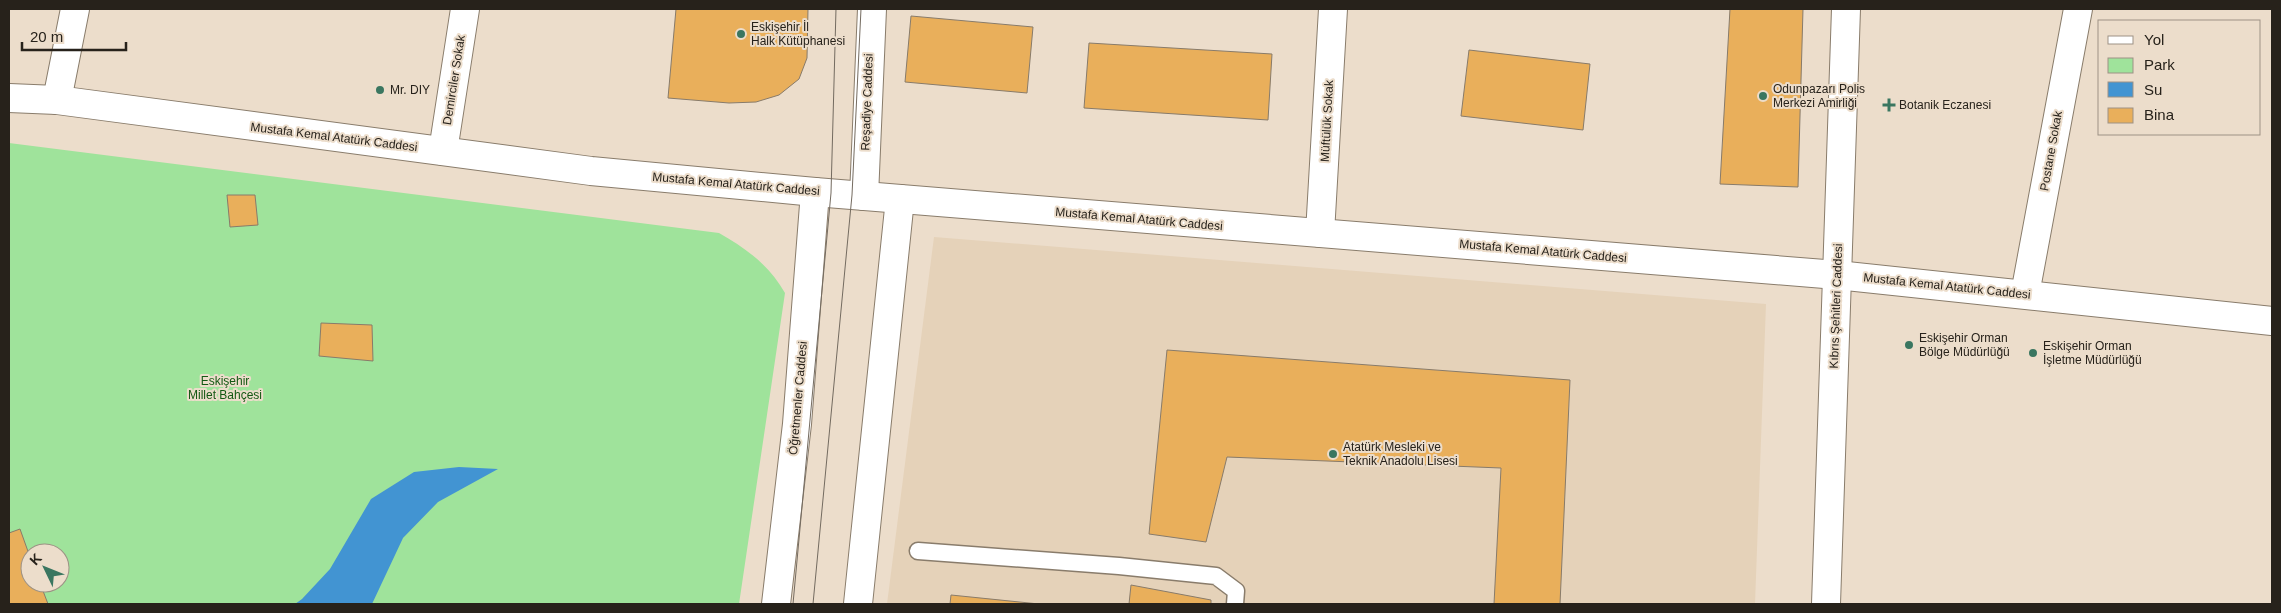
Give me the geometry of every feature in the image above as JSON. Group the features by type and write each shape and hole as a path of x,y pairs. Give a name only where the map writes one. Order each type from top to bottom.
{"main road":[{"path":"57,100 75,9"},
{"name":"Demirciler Sokak","path":"443,151 465,9"},
{"name":"Reşadiye Caddesi","path":"864,196 872,9"},
{"name":"Müftülük Sokak","path":"1320,234 1333,9"},
{"name":"Kıbrıs Şehitleri Caddesi","path":"1826,604 1846,9"},
{"name":"Postane Sokak","path":"2025,294 2078,9"},
{"name":"Mustafa Kemal Atatürk Caddesi","path":"9,98 57,100 591,170 815,192 1837,275 2272,321"},
{"name":"Öğretmenler Caddesi","path":"776,604 797,424 815,192"},
{"path":"858,604 900,199"}],"lane":[{"path":"918,551 1119,566 1216,576 1236,591 1235,604"}],"shaded area":[{"name":"Atatürk Mesleki ve Teknik Anadolu Lisesi","path":"934,237 1766,304 1755,604 887,604"}],"green space":[{"name":"Eskişehir Millet Bahçesi","path":"9,143 719,233 739,245 772,274 785,293 739,604 9,604"}],"water":[{"path":"459,467 498,469 438,502 403,538 372,604 295,604 330,569 371,499 414,472"}],"building":[{"name":"Eskişehir İl Halk Kütüphanesi","path":"676,9 808,9 807,58 799,79 779,95 756,102 729,103 668,98"},
{"name":"Odunpazarı Polis Merkezi Amirliği","path":"1730,9 1803,9 1798,187 1720,184"},
{"path":"911,16 1033,27 1027,93 905,82"},
{"path":"1089,43 1272,54 1268,120 1084,108"},
{"path":"1469,50 1590,64 1583,130 1461,116"},
{"path":"227,195 255,195 258,225 230,227"},
{"path":"321,323 372,325 373,361 319,356"},
{"path":"1167,350 1570,380 1560,604 1494,604 1501,468 1227,457 1206,542 1149,534"},
{"path":"20,529 25,543 20,543 20,593 44,593 48,604 9,604 9,533"},
{"path":"1131,585 1211,600 1211,604 1129,604"},
{"path":"951,595 1039,604 950,604"}],"tram line":[{"path":"793,604 831,193 836,9"},
{"path":"813,604 852,195 861,9"}],"place":[{"name":"Eskişehir İl Halk Kütüphanesi","path":"741,34"},
{"name":"Mr. DIY","path":"380,90"},
{"name":"Odunpazarı Polis Merkezi Amirliği","path":"1763,96"},
{"name":"Botanik Eczanesi","path":"1889,105"},
{"name":"Eskişehir Orman Bölge Müdürlüğü","path":"1909,345"},
{"name":"Eskişehir Orman İşletme Müdürlüğü","path":"2033,353"},
{"name":"Atatürk Mesleki ve Teknik Anadolu Lisesi","path":"1333,454"}]}
